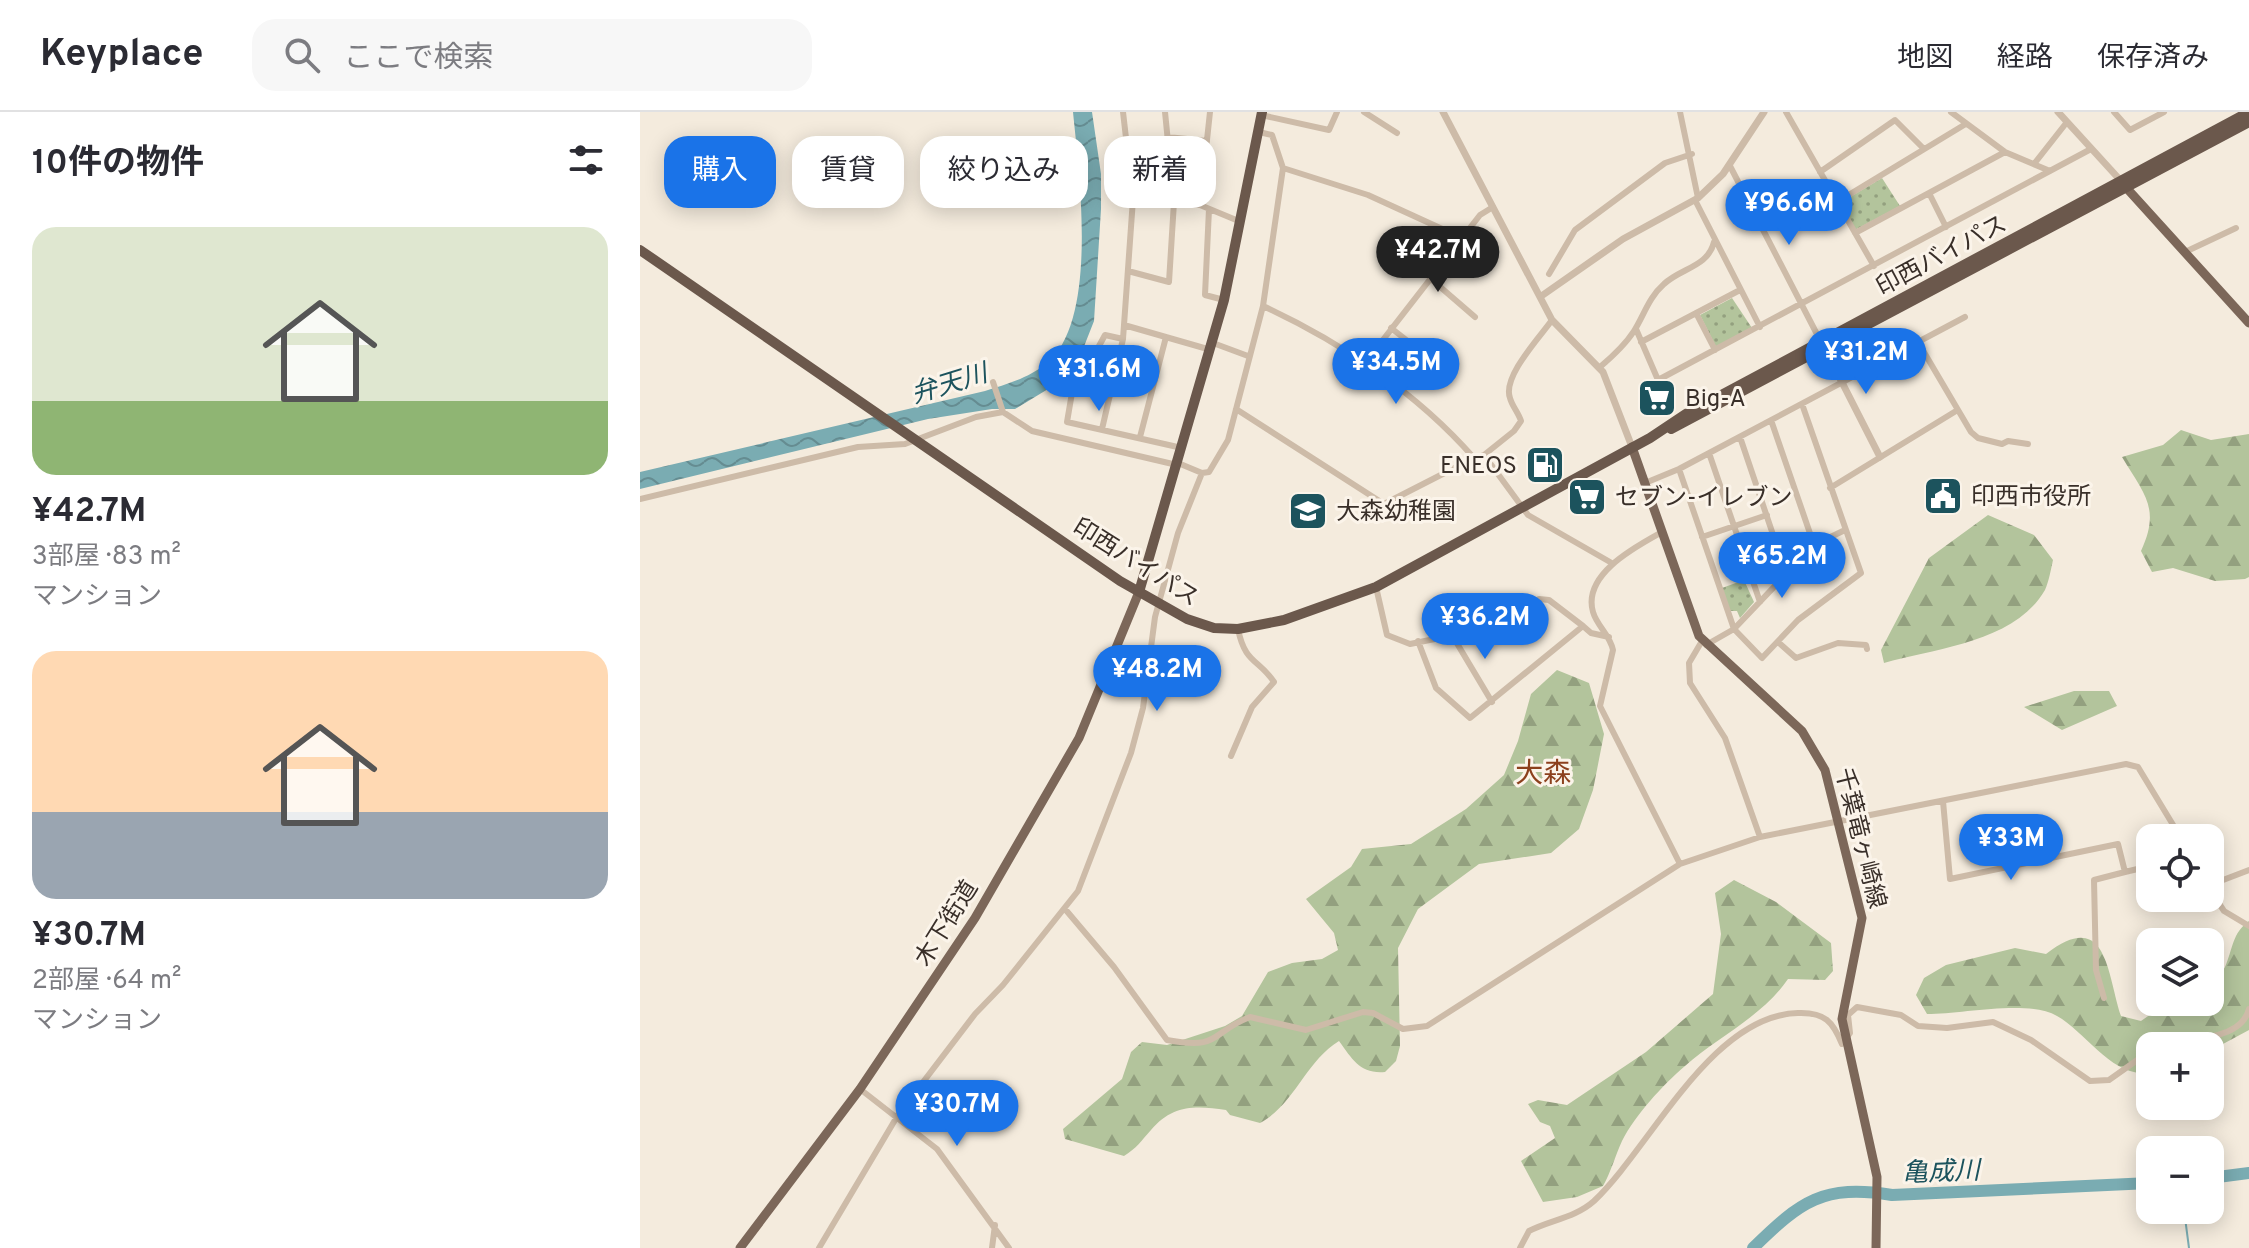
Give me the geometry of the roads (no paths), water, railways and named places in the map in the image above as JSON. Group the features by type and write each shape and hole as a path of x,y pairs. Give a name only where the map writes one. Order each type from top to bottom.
{"highway":[{"name":"印西バイパス","path":"2124,185 2249,112"},
{"path":"1139,592 1224,300 1261,113"},
{"name":"印西バイパス","path":"640,250 1139,592 1202,625 1238,629 1284,620 1376,587 1522,509 1686,414 1823,346 2124,185 2249,122"}],"main road":[{"path":"2124,185 2249,323"},
{"name":"千葉竜ヶ崎線","path":"1632,447 1694,627 1704,643 1807,737 1823,763 1862,918 1842,1010 1845,1037 1878,1183 1876,1248"},
{"name":"木下街道","path":"740,1248 860,1089 968,930 1079,738 1139,592"}],"street":[{"path":"1123,112 1126,136"},
{"path":"1165,112 1167,136"},
{"path":"1208,136 1210,112"},
{"path":"1261,113 1329,130 1337,112"},
{"path":"1364,112 1397,133"},
{"path":"1443,112 1552,320 1600,367 1632,447"},
{"path":"1680,112 1692,154 1696,199 1714,242 1760,327"},
{"path":"1752,112 1758,121"},
{"path":"1540,297 1623,239 1696,199 1730,166 1764,112"},
{"path":"1786,112 1874,266"},
{"path":"1951,112 1964,125 2005,152 2050,171"},
{"path":"2058,112 2124,185"},
{"path":"2116,113 2130,130 2164,112"},
{"path":"1820,172 1895,120 1924,149"},
{"path":"2034,164 2067,122"},
{"path":"1837,202 1964,125"},
{"path":"993,382 1003,412 1032,431 1177,464 1202,473 1209,472 1223,453 1263,306 1283,168 1272,135 1259,132"},
{"path":"1636,329 1658,380 2091,149"},
{"path":"1855,233 2005,152"},
{"path":"1549,274 1569,235 1665,163 1692,154"},
{"path":"1730,166 1880,457"},
{"path":"1283,168 1368,195 1462,238"},
{"path":"1929,193 1946,227"},
{"path":"1365,363 1480,215 1493,207"},
{"path":"1102,429 1123,339 1132,208"},
{"path":"1128,271 1169,282 1174,208"},
{"path":"1224,300 1205,295 1209,209 1241,222"},
{"path":"2185,252 2236,228"},
{"path":"1600,367 1636,329 1656,292 1665,282 1703,260 1712,252 1714,242"},
{"path":"1431,279 1475,317"},
{"path":"1641,342 1740,290"},
{"path":"1263,306 1313,329 1365,363 1447,427 1474,458"},
{"path":"1696,313 1715,350"},
{"path":"1645,483 1679,469 1965,317"},
{"path":"1236,409 1384,504 1484,455 1514,431 1521,421 1509,397 1510,383 1515,370 1552,320"},
{"path":"1124,325 1248,356"},
{"path":"1391,328 1437,364"},
{"path":"1123,339 1105,335 1087,368 1074,381 1067,422 1182,448"},
{"path":"1140,437 1166,337"},
{"path":"1918,342 1956,411 1978,438 2002,444 2008,441 2028,444"},
{"path":"1679,469 1734,629 1762,658 1798,620 1861,573 1802,404"},
{"path":"1830,488 1956,411"},
{"path":"640,499 858,447 905,444 911,437 1003,412"},
{"path":"1771,420 1814,545"},
{"path":"1740,437 1786,573"},
{"path":"1709,453 1760,602"},
{"path":"1484,455 1522,509 1536,521 1610,562"},
{"path":"819,1248 898,1115 975,1014 1078,891 1131,753 1143,708 1159,604 1178,533 1202,473"},
{"path":"1702,537 1767,515"},
{"path":"1760,837 1725,738 1690,683 1689,663 1704,643 1734,629 1814,545 1845,530"},
{"path":"1662,532 1610,562 1592,603 1593,613 1609,637 1613,650 1600,706 1647,792 1680,864"},
{"path":"1376,587 1387,635 1410,644 1464,633 1485,638 1539,599 1549,600 1591,633 1609,637"},
{"path":"1418,641 1436,688 1470,718 1583,626"},
{"path":"1231,756 1252,707 1274,682 1253,664 1242,647 1238,629"},
{"path":"1452,635 1492,702"},
{"path":"1778,642 1796,658 1838,643 1866,645 1867,649"},
{"path":"1065,909 1167,1040 1209,1042 1250,1017 1306,1030 1363,1012 1373,1013 1397,1027 1412,1029 1427,1026 1498,983 1680,864 1760,837 2134,765 2172,824"},
{"path":"1943,801 1950,879 2118,844 2125,872"},
{"path":"2104,998 2096,970 2094,880 2136,869"},
{"path":"2224,881 2249,870"},
{"path":"2224,911 2249,926"},
{"path":"1520,1248 1529,1231 1569,1217 1591,1204 1656,1130 1671,1103 1719,1050 1770,1016 1802,1012 1822,1015 1832,1021 1842,1044 1850,1033 1848,1015 1857,1007 1901,1015 1918,1026 1947,1028 1993,1022 2031,1040 2090,1081 2117,1076 2136,1062"},
{"path":"2224,1032 2235,1029 2246,1020 2249,1009"},
{"path":"860,1089 898,1115 947,1159 1009,1248"},
{"path":"992,1248 995,1225"}],"water":[{"path":"1073,112 1092,112 1101,174 1094,321 1083,349 1053,386 1015,409 992,409 928,419 640,489 640,472 985,391 1025,377 1047,363 1063,342 1074,314 1080,281 1081,208 1088,208 1088,136 1075,136"}],"waterway":[{"name":"亀成川","path":"2224,1176 2249,1173"},
{"name":"亀成川","path":"1753,1248 1785,1218 1830,1195 2136,1184"},
{"path":"2186,1224 2189,1248"}],"place":[{"name":"Big-A","path":"1657,398"},
{"name":"ENEOS","path":"1545,465"},
{"name":"印西市役所","path":"1943,496"},
{"name":"セブン-イレブン","path":"1587,497"},
{"name":"大森幼稚園","path":"1308,511"}],"district":[{"name":"大森","path":"1543,772"}],"water label":[{"name":"弁天川","path":"949,383"}]}
